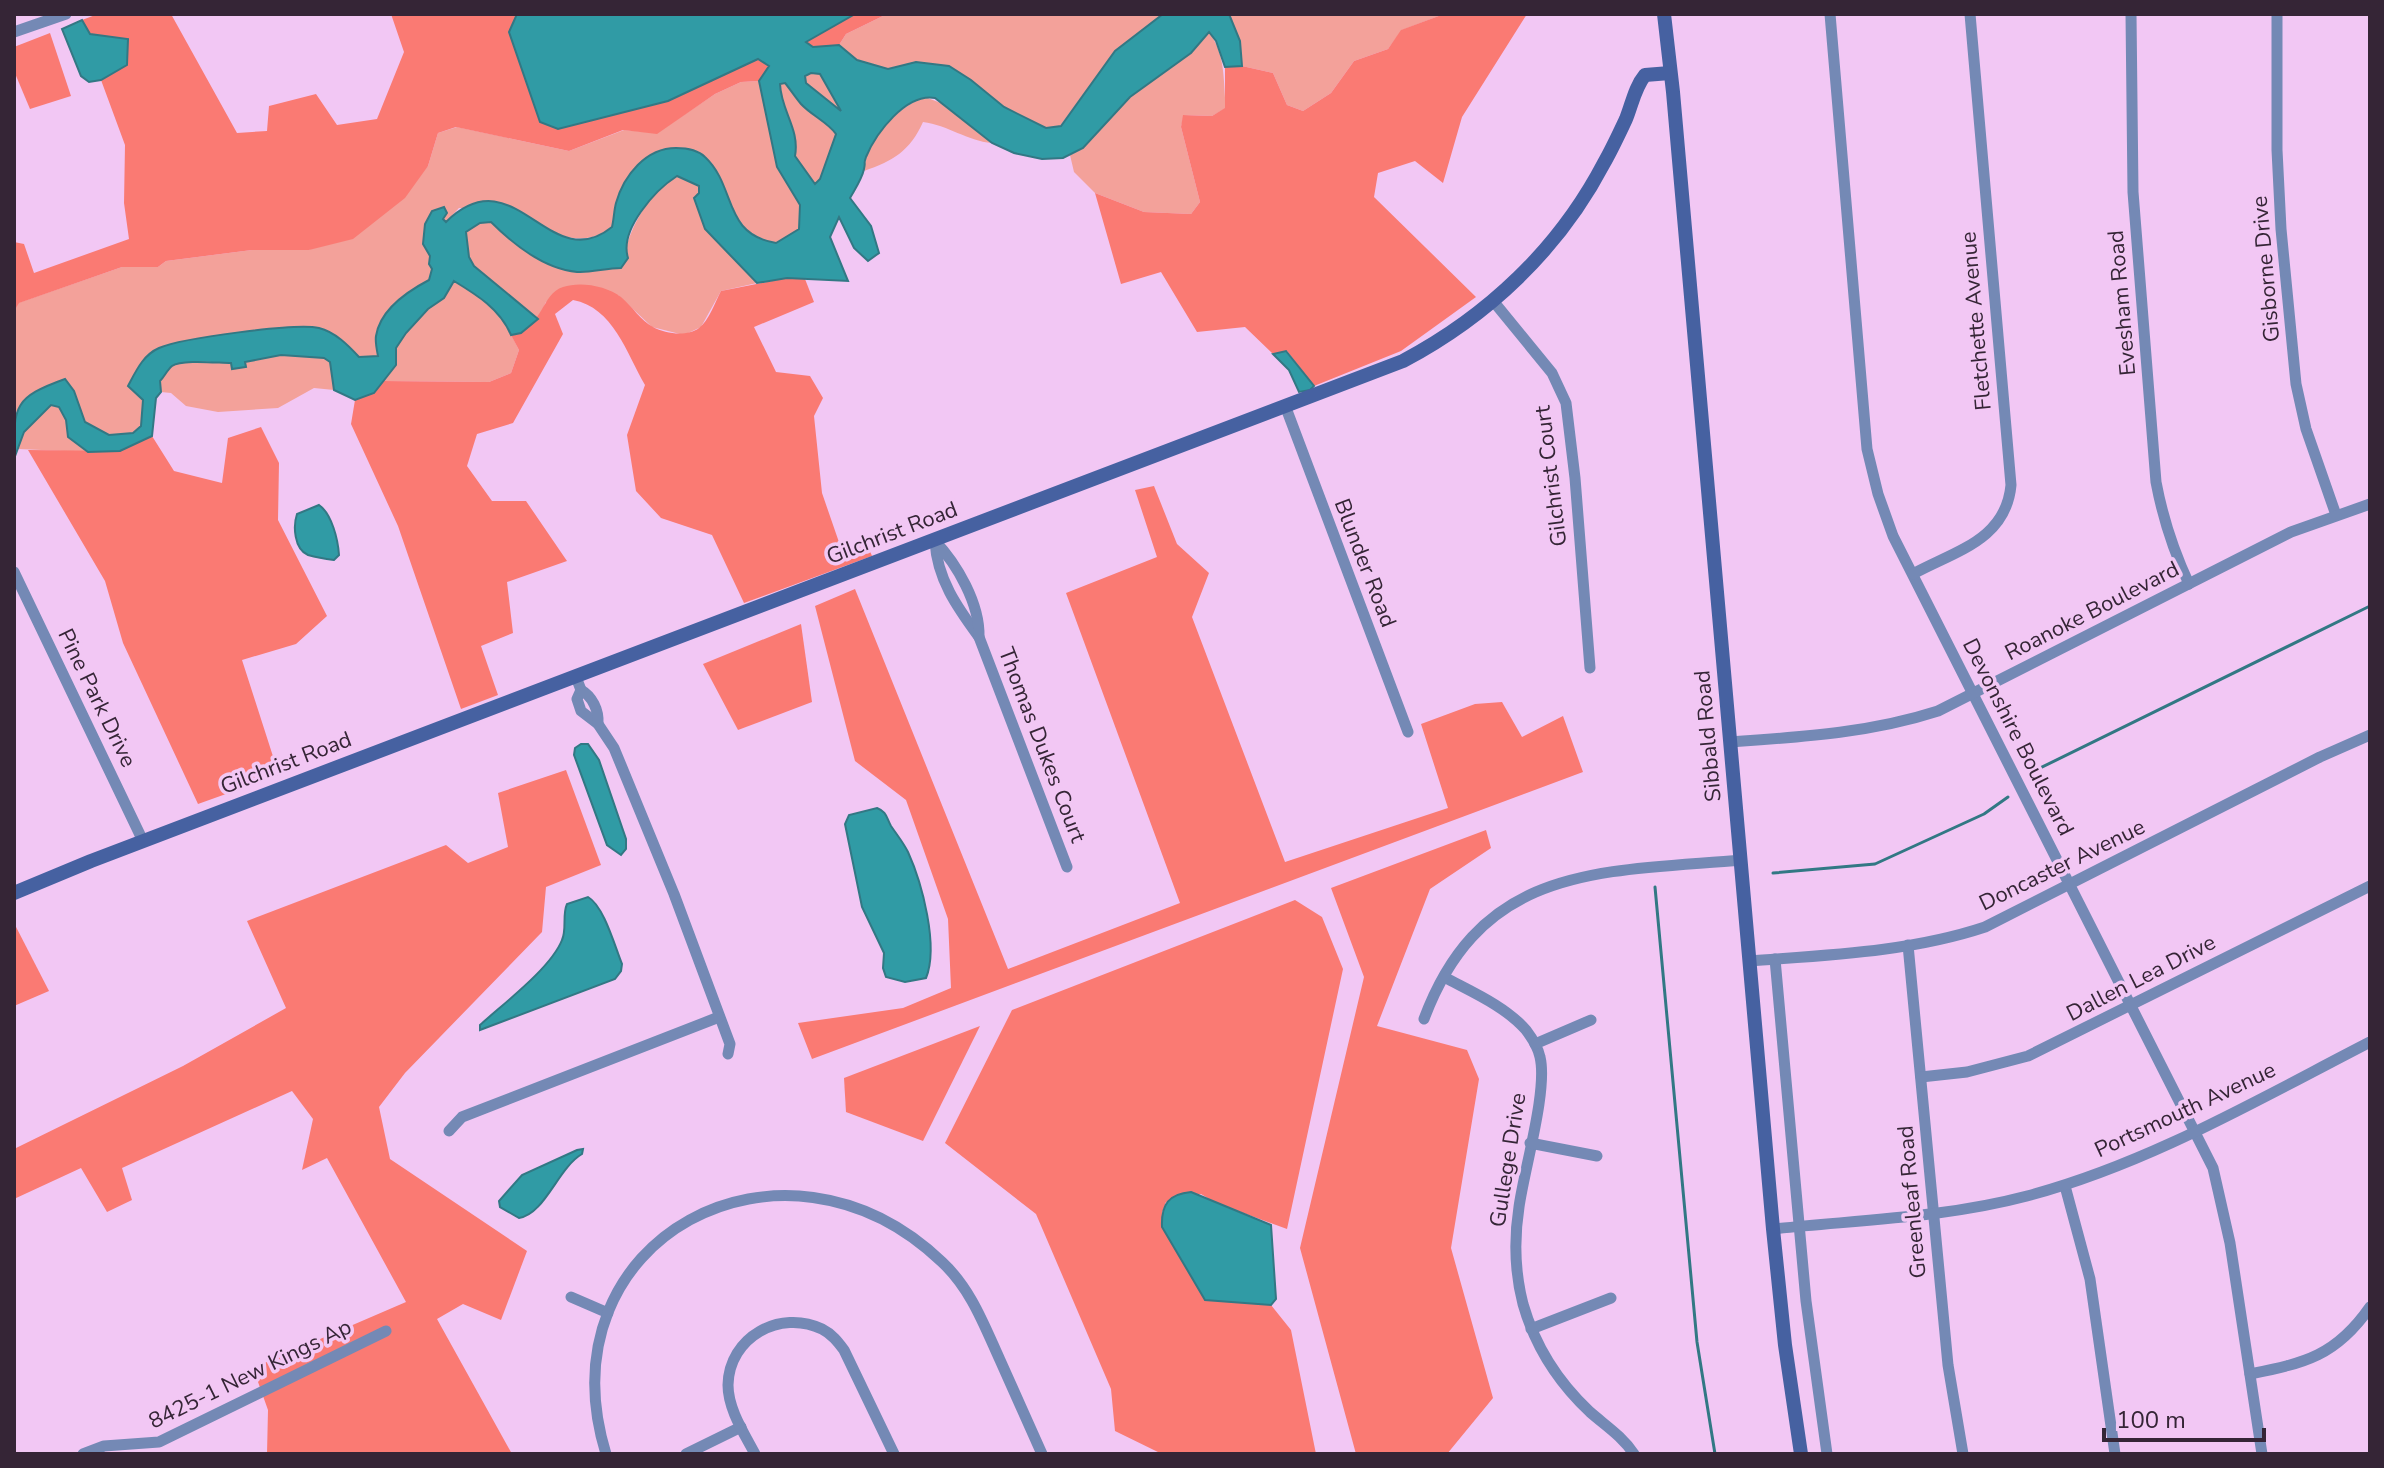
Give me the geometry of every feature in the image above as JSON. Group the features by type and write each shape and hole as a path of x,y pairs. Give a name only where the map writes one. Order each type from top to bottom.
{"street":[{"path":"14,32 66,14"},
{"name":"Sibbald Road","path":"1664,14 1773,1229 1785,1345 1801,1454"},
{"name":"Devonshire Boulevard","path":"1830,14 1867,449 1878,494 1893,536 2213,1168 2223,1206 2262,1454"},
{"name":"Fletchette Avenue","path":"1913,574 1995,528 2009,501 2011,485 1970,14"},
{"name":"Evesham Road","path":"2131,14 2133,192 2156,482 2162,517 2189,584"},
{"name":"Gisborne Drive","path":"2277,14 2277,150 2281,229 2296,384 2306,429 2336,515"},
{"name":"Gilchrist Road","path":"14,893 143,841 578,683 935,541 1403,361 1456,331 1494,302 1548,246 1589,190 1626,119 1640,81 1645,75 1670,73"},
{"name":"Gilchrist Court","path":"1494,302 1552,373 1566,403 1590,668"},
{"name":"Blunder Road","path":"1286,408 1408,732"},
{"name":"Roanoke Boulevard","path":"1730,742 1875,728 1938,711 2291,532 2370,504"},
{"name":"Thomas Dukes Court","path":"935,541 949,555 979,619 979,637 1067,867"},
{"name":"Pine Park Drive","path":"14,572 143,841"},
{"path":"578,683 577,699 581,711 598,724 614,748 674,894 730,1044 728,1054"},
{"name":"Doncaster Avenue","path":"1750,961 1908,945 1985,927 2320,757 2370,735"},
{"path":"1424,1019 1434,992 1460,951 1479,930 1514,904 1551,885 1606,872 1741,860"},
{"name":"Dallen Lea Drive","path":"1921,1077 1967,1072 2028,1056 2370,886"},
{"name":"Greenleaf Road","path":"1908,945 1948,1365 1963,1454"},
{"path":"1775,959 1811,1347 1827,1454"},
{"path":"1444,977 1511,1016 1535,1044 1591,1020"},
{"path":"449,1131 462,1117 719,1017"},
{"name":"Portsmouth Avenue","path":"1773,1229 1933,1214 2023,1198 2065,1186 2132,1162 2370,1042"},
{"name":"Gullege Drive","path":"1535,1044 1541,1059 1541,1073 1519,1207 1516,1258 1523,1303 1543,1353 1562,1380 1592,1413 1615,1431 1634,1454"},
{"path":"1530,1143 1597,1156"},
{"path":"2065,1186 2090,1279 2115,1454"},
{"path":"606,1454 599,1432 595,1384 598,1347 608,1313 626,1280 651,1249 685,1223 725,1204 765,1195 814,1196 849,1204 893,1225 942,1261 966,1290 1042,1454"},
{"path":"571,1297 608,1313"},
{"path":"1531,1329 1611,1298"},
{"path":"2250,1374 2297,1365 2330,1350 2345,1338 2370,1307"},
{"path":"755,1454 741,1427 728,1389 729,1374 740,1348 749,1338 774,1325 802,1323 832,1336 844,1350 894,1454"},
{"name":"8425-1 New Kings Ap","path":"83,1454 104,1446 159,1442 386,1331"},
{"path":"686,1454 741,1427"}],"shaded area":[{"path":"98,14 171,14 237,133 267,131 269,106 316,94 337,125 377,119 404,52 391,14 517,14 509,32 540,122 558,129 668,101 758,58 770,66 759,81 741,82 715,94 657,134 623,130 569,151 456,127 438,133 428,166 405,198 353,239 309,250 252,250 166,261 158,267 122,267 19,303 14,311 14,242 24,244 34,273 129,239 124,203 125,145 101,80 127,65 128,39 89,34 82,20"},
{"path":"517,14 855,14 806,42 813,47 839,45 857,60 888,69 916,62 949,66 1004,107 1046,128 1061,126 1115,51 1163,14 1229,14 1240,41 1242,66 1225,67 1216,41 1209,32 1191,53 1130,97 1083,148 1063,158 1042,159 1014,153 992,143 935,98 913,102 893,117 877,137 850,198 871,226 879,253 868,261 854,248 839,217 830,237 848,281 787,278 757,283 705,229 694,198 699,193 699,186 677,176 649,201 634,223 629,235 628,258 621,268 577,272 553,266 519,247 491,222 480,223 466,232 469,257 474,266 538,319 521,333 511,335 494,310 454,281 444,298 428,309 406,333 396,348 396,365 374,393 355,400 334,390 330,362 324,358 281,355 245,362 246,367 232,369 231,363 177,364 160,381 161,392 156,398 152,436 120,451 88,452 68,437 66,420 59,407 51,405 24,432 14,459 16,416 20,407 35,392 65,379 74,391 85,422 109,435 133,433 141,426 143,400 128,386 140,364 149,355 171,344 239,332 306,327 330,333 359,357 378,356 376,336 383,318 404,296 429,280 432,269 430,256 423,244 425,224 432,211 444,207 447,213 443,219 446,222 470,205 492,201 512,207 569,238 590,239 612,227 620,193 638,165 655,153 680,148 699,153 715,169 738,220 747,230 776,243 799,229 800,205 777,167 759,81 769,66 758,59 668,101 558,129 540,122 509,32","holes":["820,74 841,111 806,83 805,76","785,83 801,104 836,134 820,179 815,184 795,156 795,137 781,94 780,84"]},
{"path":"855,14 887,14 846,34 839,45 813,47 806,42"},
{"path":"887,14 1163,14 1115,51 1060,126 1046,128 1004,107 949,66 916,62 888,69 857,60 839,45 846,34"},
{"path":"1229,14 1444,14 1402,30 1388,49 1354,61 1331,93 1303,111 1287,105 1273,73 1242,66 1240,41"},
{"path":"1444,14 1527,14 1462,117 1443,183 1415,161 1378,173 1374,197 1476,297 1401,351 1314,386 1287,351 1273,354 1245,327 1197,332 1161,272 1121,284 1095,193 1144,212 1191,214 1200,202 1181,127 1183,115 1212,116 1225,108 1225,67 1242,66 1273,73 1287,105 1303,111 1331,93 1354,61 1388,49 1401,30"},
{"path":"82,20 90,34 128,39 127,65 101,80 89,82 81,76 62,29"},
{"path":"1209,32 1221,59 1226,108 1212,116 1184,115 1181,127 1200,202 1191,214 1144,212 1095,193 1074,172 1070,155 1088,143 1125,102"},
{"path":"50,33 71,96 30,109 14,71 14,47"},
{"path":"820,74 841,112 806,83 804,76"},
{"path":"759,81 777,167 800,205 799,229 776,243 751,233 743,225 704,156 674,148 615,204 612,227 594,237 565,237 522,213 509,210 459,208 446,222 443,220 444,208 430,256 433,269 429,280 409,291 378,356 359,357 345,342 291,329 250,331 158,348 143,400 141,426 133,434 109,435 85,422 74,391 20,406 14,416 14,311 18,303 122,267 158,267 166,261 252,250 309,250 428,166 438,133 457,127 569,151 624,130 657,133 715,94 741,82"},
{"path":"785,82 801,104 836,134 820,180 815,185 795,156 795,138 781,94 780,84"},
{"path":"925,97 946,105 992,143 923,122 900,154 864,171 870,148 884,126"},
{"path":"677,176 699,186 705,229 757,283 721,291 701,327 684,335 652,327 618,295 546,302 538,319 474,266 469,257 466,232 480,223 491,222 519,247 553,266 577,272 620,268 628,240 647,204"},
{"path":"787,278 805,279 814,302 754,327 776,372 810,376 823,398 814,416 822,493 841,548 867,544 872,556 744,603 712,535 661,518 636,491 627,435 645,385 609,322 587,304 573,300 555,314 563,334 513,423 477,434 467,466 492,501 526,501 567,561 507,582 513,633 481,646 498,695 461,709 398,526 351,424 355,400 374,393 383,381 489,382 511,373 519,350 511,335 530,325 550,296 570,285 601,287 621,297 653,327 670,333 683,333 703,325 721,291"},
{"path":"454,280 476,294 503,318 519,350 511,373 489,382 383,381 396,365 396,348 406,333 428,309 444,298"},
{"path":"1286,351 1314,386 1310,390 1299,392 1289,370 1273,354"},
{"path":"281,355 324,358 330,362 334,390 314,388 278,408 218,412 186,406 171,393 161,392 160,381 177,364 231,363 232,368 246,366 245,362"},
{"path":"51,404 59,407 66,420 68,437 88,452 18,449 24,432"},
{"path":"261,427 279,463 278,520 327,616 296,644 242,660 279,775 198,804 123,643 105,581 28,450 120,451 152,436 174,471 222,483 228,438"},
{"path":"1154,486 1177,544 1209,573 1192,617 1285,862 1448,808 1421,724 1475,704 1502,702 1522,737 1563,716 1583,772 812,1059 798,1023 903,1008 951,988 948,919 906,800 855,761 815,606 855,589 1008,969 1180,903 1066,593 1157,557 1135,490"},
{"path":"319,505 331,521 336,535 339,555 334,560 308,555 297,543 297,514"},
{"path":"801,624 812,702 738,730 703,664"},
{"path":"588,744 599,760 626,839 626,849 621,855 607,845 574,755 575,748"},
{"path":"566,770 601,865 546,887 542,932 405,1073 379,1107 390,1159 527,1251 501,1320 463,1304 437,1319 512,1454 267,1454 268,1410 253,1368 406,1302 327,1158 302,1170 313,1119 292,1091 122,1168 132,1200 107,1212 81,1168 14,1199 14,1149 183,1066 286,1008 247,921 446,845 468,863 508,847 498,793"},
{"path":"877,808 885,813 906,848 919,880 930,932 930,965 926,978 905,982 886,977 884,953 862,907 845,824 849,815"},
{"path":"1486,830 1491,848 1430,889 1377,1026 1467,1050 1479,1079 1451,1248 1493,1398 1447,1454 1356,1454 1300,1248 1364,977 1331,888"},
{"path":"588,897 604,918 622,964 615,979 480,1030 480,1025 526,985 556,951 563,936 567,904"},
{"path":"1295,900 1322,917 1343,969 1287,1229 1216,1203 1201,1194 1166,1202 1162,1227 1205,1300 1271,1305 1291,1330 1316,1454 1162,1454 1115,1431 1111,1389 1036,1214 945,1143 1012,1010"},
{"path":"14,923 49,991 14,1006"},
{"path":"980,1026 923,1141 846,1112 844,1078"},
{"path":"583,1149 544,1200 528,1215 519,1218 500,1207 499,1201 522,1175"},
{"path":"1191,1192 1271,1225 1276,1299 1271,1305 1205,1300 1162,1227 1163,1212 1168,1202 1177,1195"}],"waterway":[{"path":"2032,772 2370,606"},
{"path":"1773,873 1875,864 1984,814 2008,797"},
{"path":"1655,887 1697,1342 1715,1454"}]}
